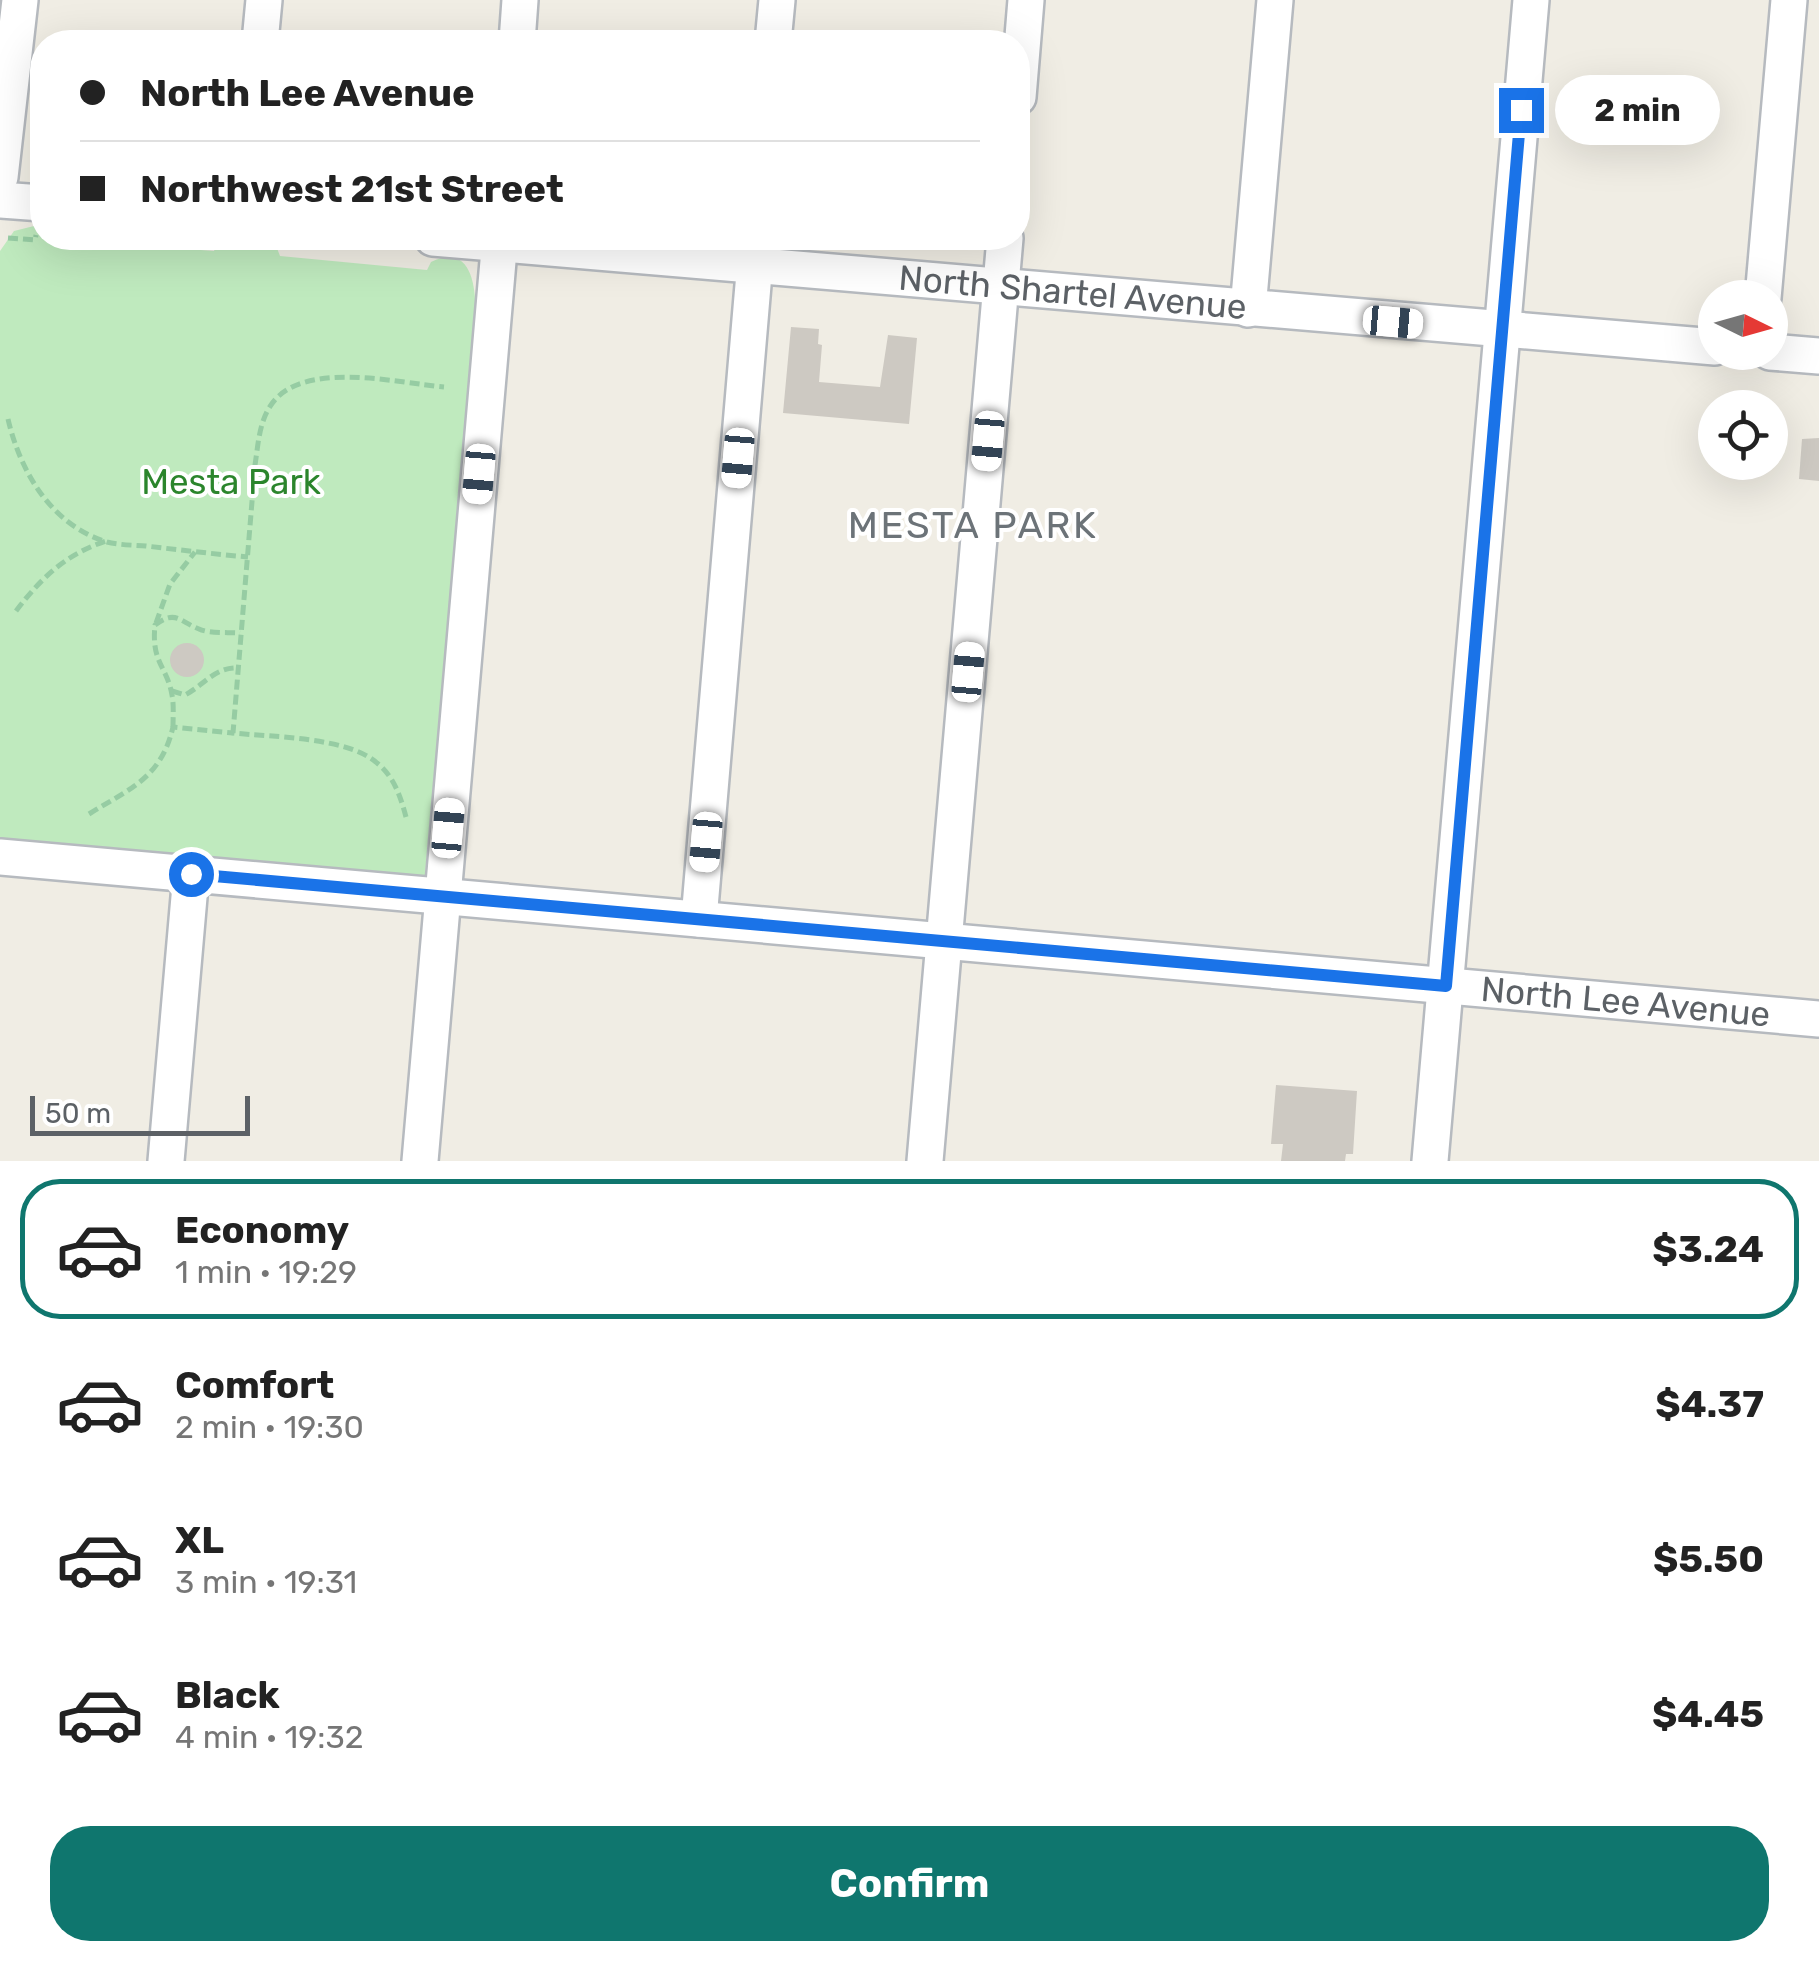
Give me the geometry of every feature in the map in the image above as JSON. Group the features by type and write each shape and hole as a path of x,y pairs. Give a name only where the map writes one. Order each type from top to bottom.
{"street":[{"path":"0,177 20,0"},
{"path":"261,30 264,0"},
{"path":"517,30 520,0"},
{"path":"774,30 777,0"},
{"path":"1024,30 1026,0"},
{"path":"1248,309 1275,0"},
{"path":"1430,1161 1530,0"},
{"path":"1765,280 1789,0"},
{"path":"0,200 30,202"},
{"path":"420,1161 499,250"},
{"name":"North Shartel Avenue","path":"712,250 755,252 1001,287 1698,346"},
{"path":"926,1161 1004,250"},
{"path":"699,920 755,252"},
{"path":"1788,353 1819,356"},
{"name":"North Lee Avenue","path":"0,857 1819,1019"},
{"path":"166,1161 191,874"}],"path":[{"path":"8,238 30,240"},
{"path":"233,733 255,466 262,423 271,404 305,380 332,377 444,387"},
{"path":"8,418 14,446 33,485 51,507 106,542 248,558"},
{"path":"16,611 36,585 66,559 106,542"},
{"path":"89,814 156,769 167,752 173,727 172,691 157,664 155,625 170,584 194,552"},
{"path":"155,625 165,618 183,618 200,630 241,634"},
{"path":"172,691 185,695 201,687 215,672 238,668"},
{"path":"173,727 336,744 377,762 398,790 406,817"}],"green space":[{"name":"Mesta Park","path":"30,227 30,250 278,250 280,256 427,270 431,262 446,257 457,258 465,265 474,286 475,323 425,875 414,878 0,841 0,251 14,231"}],"building":[{"path":"791,327 819,329 819,382 880,387 888,335 917,338 909,424 783,413"},
{"path":"1819,438 1819,481 1799,479 1802,439"},
{"path":"187,643 199,648 204,660 199,672 187,677 175,672 170,660 175,648"},
{"path":"1276,1085 1357,1091 1353,1154 1346,1154 1345,1161 1281,1161 1283,1144 1271,1144"}],"district":[{"name":"MESTA PARK","path":"973,525"}],"route":[{"path":"191,874 1446,986 1521,110"}]}
